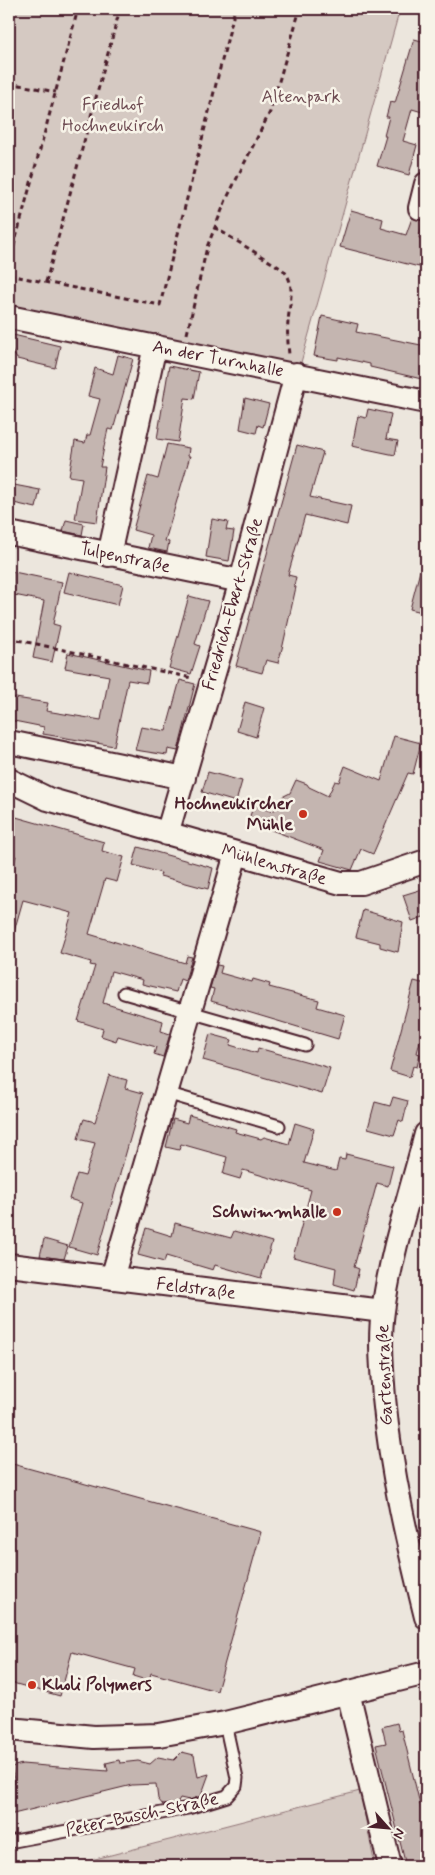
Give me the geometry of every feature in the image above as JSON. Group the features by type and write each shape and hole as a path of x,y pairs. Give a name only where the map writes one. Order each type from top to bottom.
{"street":[{"path":"420,208 426,184"},
{"name":"An der Turnhalle","path":"9,317 293,373 426,402"},
{"path":"109,555 155,346"},
{"name":"Friedrich-Ebert-Straße","path":"167,834 241,580 293,373"},
{"name":"Tulpenstraße","path":"9,533 109,555 241,580"},
{"path":"9,742 184,778"},
{"name":"Mühlenstraße","path":"9,780 48,799 236,854 352,884 369,881 426,861"},
{"path":"112,1278 236,854"},
{"name":"Gartenstraße","path":"426,1134 391,1270 383,1312 382,1369 389,1448 395,1486 426,1618"},
{"name":"Feldstraße","path":"9,1265 383,1312"},
{"path":"9,1729 72,1736 130,1737 172,1733 225,1723 426,1673"},
{"path":"348,1692 390,1866"}],"lane":[{"path":"124,993 305,1045"},
{"path":"166,1093 279,1126"},
{"name":"Peter-Busch-Straße","path":"9,1842 188,1808 227,1796 236,1786 237,1778 225,1723"}],"path":[{"path":"9,264 78,9"},
{"path":"46,282 120,9"},
{"path":"9,274 160,305 235,9"},
{"path":"184,352 198,280 214,227 270,112 300,9"},
{"path":"9,83 56,92"},
{"path":"214,227 282,269 289,278 291,289 288,331 293,373"},
{"path":"9,638 212,682"}],"green space":[{"path":"9,9 400,9 300,366 9,305"},
{"path":"360,1791 375,1866 68,1866"}],"building":[{"path":"414,39 426,42 426,113 412,109 403,141 417,145 409,175 377,166 386,136 384,136 389,117 386,117 390,102 395,103"},
{"path":"351,210 383,219 381,228 406,235 412,218 423,221 419,238 426,241 419,267 340,247"},
{"path":"322,316 358,324 356,332 426,346 426,380 370,367 370,364 338,357 338,360 314,356"},
{"path":"9,334 60,346 55,368 17,359 9,346"},
{"path":"118,355 133,359 113,430 108,429 104,447 100,467 105,467 97,522 75,519 82,478 69,476 75,441 85,443 87,435 90,435 100,399 88,396 95,368 113,374"},
{"path":"169,366 199,372 194,399 185,398 178,442 157,439"},
{"path":"245,398 269,404 263,427 258,425 256,433 240,429"},
{"path":"368,409 391,414 386,439 398,441 395,455 352,446 358,416 366,418"},
{"path":"167,444 189,448 188,456 190,456 165,541 169,542 167,552 148,548 151,535 133,530 148,476 158,479"},
{"path":"297,445 323,452 310,497 351,506 347,525 305,515 288,575 296,577 294,586 296,587 283,645 278,663 266,660 262,673 236,666"},
{"path":"9,484 40,490 36,508 9,502"},
{"path":"212,519 228,522 226,530 234,531 229,561 206,557"},
{"path":"66,520 84,524 82,535 63,531"},
{"path":"421,567 426,567 426,613 410,609"},
{"path":"9,571 62,582 53,624 60,626 52,662 33,658 44,601 9,594"},
{"path":"69,572 123,585 118,605 64,592"},
{"path":"189,596 208,601 195,644 200,646 191,674 169,668"},
{"path":"68,653 149,671 147,683 128,680 114,746 43,734 44,727 9,720 9,697 48,703 46,711 101,720 109,676 65,668"},
{"path":"180,680 195,684 178,751 168,749 167,755 135,750 141,727 166,731"},
{"path":"245,702 264,708 256,737 237,731"},
{"path":"394,736 421,743 413,774 408,773 373,854 361,849 352,870 320,861 324,850 248,821 254,805 273,812 282,797 290,793 296,780 328,796 335,781 339,782 345,766 381,781"},
{"path":"208,772 242,781 236,802 202,792"},
{"path":"9,815 104,842 102,851 124,857 117,882 105,879 89,934 185,963 187,956 192,957 185,981 180,979 176,992 142,984 143,980 111,971 103,1003 163,1021 161,1031 170,1034 163,1057 154,1054 156,1047 118,1036 116,1041 101,1036 103,1029 78,1021 95,966 90,965 91,962 60,953 72,913 23,900 13,935 9,935 9,882 16,856 9,854"},
{"path":"138,847 213,868 208,889 160,876 161,873 133,865"},
{"path":"426,888 426,916 412,921 403,895"},
{"path":"363,910 403,922 398,952 380,947 380,943 356,937"},
{"path":"217,965 222,966 220,973 252,982 253,979 270,984 269,987 319,1000 317,1007 345,1015 338,1039 211,1001 214,989 210,988"},
{"path":"414,981 426,984 426,1018 417,1053 420,1054 417,1067 413,1066 410,1077 390,1071"},
{"path":"210,1034 232,1040 230,1045 257,1053 258,1048 330,1068 322,1094 203,1060"},
{"path":"109,1075 127,1080 125,1088 143,1093 97,1255 69,1247 82,1203 69,1199 77,1174 85,1176 95,1143 78,1139 81,1127 84,1119 95,1122"},
{"path":"393,1097 408,1101 403,1122 399,1120 394,1135 368,1128 375,1102 390,1106"},
{"path":"189,1115 236,1129 235,1132 289,1144 295,1123 314,1129 304,1163 336,1171 339,1159 345,1160 346,1154 393,1166 388,1186 377,1183 354,1267 359,1269 354,1290 334,1284 336,1268 293,1257 311,1190 243,1170 240,1179 223,1174 227,1157 181,1144 179,1150 166,1147 173,1119 187,1123"},
{"path":"175,1223 231,1238 234,1231 272,1242 261,1278 215,1265 213,1270 166,1256 164,1262 138,1255 146,1228 172,1236"},
{"path":"44,1239 68,1246 64,1259 40,1256"},
{"path":"9,1463 261,1532 217,1691 151,1673 149,1681 133,1676 135,1669 72,1652 60,1696 9,1682"},
{"path":"397,1723 399,1731 402,1730 426,1829 426,1866 406,1866 376,1745 386,1743 382,1727"},
{"path":"182,1752 194,1755 198,1777 209,1774 201,1796 189,1800 180,1798 177,1803 163,1805 158,1799 156,1784 132,1785 9,1815 9,1785 15,1783 11,1767 22,1764 108,1771 106,1763 119,1760 120,1763 138,1761 150,1764 158,1757 174,1760"}],"place":[{"name":"Hochneukircher Mühle","path":"303,814"},
{"name":"Schwimmhalle","path":"337,1212"},
{"name":"Kholi Polymers","path":"32,1685"}],"park label":[{"name":"Altenpark","path":"301,97"},
{"name":"Friedhof Hochneukirch","path":"113,115"}]}
